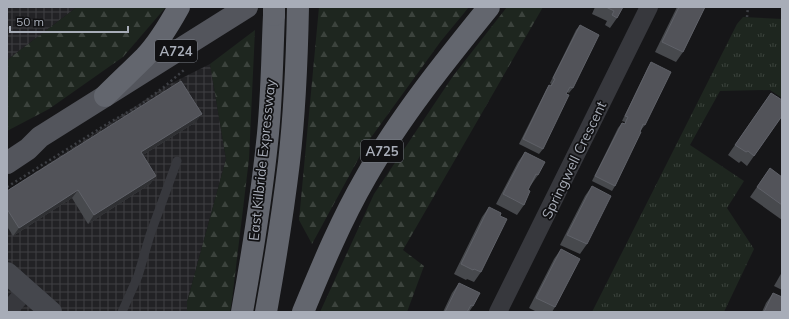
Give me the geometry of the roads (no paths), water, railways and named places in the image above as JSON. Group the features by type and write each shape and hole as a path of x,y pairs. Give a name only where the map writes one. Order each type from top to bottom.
{"highway":[{"path":"105,96 146,56 161,37 179,7"},
{"name":"East Kilbride Expressway","path":"266,312 277,251 289,162 298,7"},
{"name":"A725","path":"303,312 323,262 345,215 366,176 428,84 489,7"},
{"name":"East Kilbride Expressway","path":"242,312 254,245 267,142 274,11"}],"main road":[{"name":"A724","path":"7,163 28,149 40,137 247,7"},
{"name":"A724","path":"7,145 25,138 40,137"}],"street":[{"name":"Springwell Crescent","path":"498,312 650,7"},
{"path":"7,273 51,312"},
{"path":"7,312 26,290"}],"lane":[{"path":"122,312 138,276 150,235 177,161"}]}
